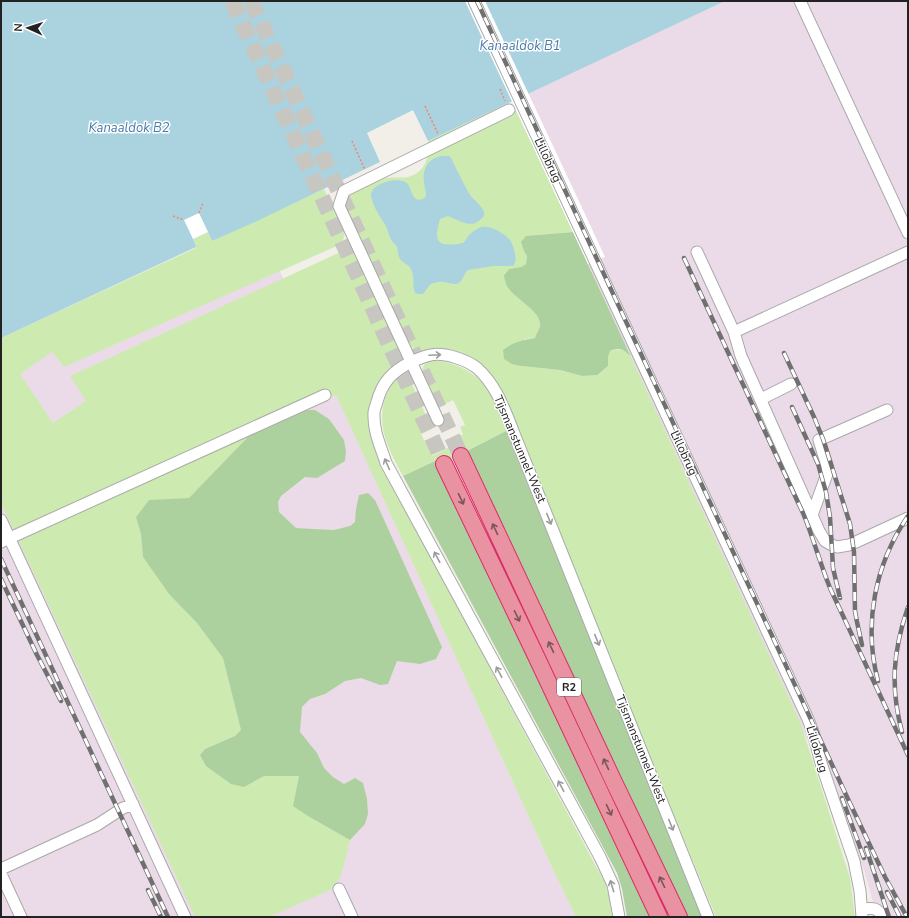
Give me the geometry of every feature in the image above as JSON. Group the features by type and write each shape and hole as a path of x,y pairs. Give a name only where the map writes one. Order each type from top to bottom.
{"highway":[{"name":"R2","path":"461,456 679,917"},
{"name":"R2","path":"444,464 659,917"}],"street":[{"name":"Lillobrug","path":"474,1 810,724 821,763 854,861 860,891 862,913"},
{"path":"800,1 906,222 908,233"},
{"path":"438,420 339,206 344,191 510,110"},
{"path":"697,252 734,332 741,356 819,531 825,541 838,547 849,545 908,518"},
{"path":"734,332 908,252"},
{"name":"Tijsmanstunnel-West","path":"619,917 613,885 600,857 386,463 376,437 374,413 380,391 389,377 402,367 421,358 433,354 454,356 476,368 492,384 504,408 708,917"},
{"path":"761,398 791,384"},
{"path":"5,540 325,396"},
{"path":"812,515 827,474 826,461 819,440 887,410"},
{"path":"1,520 5,540 133,804 185,917"},
{"path":"1,869 97,825 123,808 133,804"},
{"path":"1,874 21,917"},
{"path":"339,889 352,917"},
{"path":"862,913 872,908 877,910 883,917"}],"path":[{"path":"500,89 510,110"},
{"path":"425,106 443,143"},
{"path":"352,141 369,179"},
{"path":"199,213 203,203"},
{"path":"173,216 184,220"}],"shaded area":[{"path":"725,1 908,1 908,917 878,917 865,873 852,837 588,264 604,256 528,93"},
{"path":"257,221 576,917 1,917 1,338"}],"green space":[{"path":"508,103 509,104 430,146 428,141"},
{"path":"516,110 573,232 537,235 527,255 526,264 521,267 509,269 504,274 506,284 509,289 531,309 539,320 540,326 535,338 524,339 521,366 560,370 582,376 599,375 608,366 610,351 621,350 626,352 631,357 801,724 850,878 855,917 716,917 595,623 532,464 477,363 465,356 448,350 417,351 410,345 349,218 347,202 356,190 382,178 412,176 419,172 423,167 430,152"},
{"path":"324,189 344,232 342,242 339,245 64,367 52,352 20,374 53,423 86,401 70,376 343,251 351,250 400,352 398,361 377,384 371,400 369,412 370,424 379,458 389,480 605,883 609,896 612,917 576,917 336,395 296,410 248,437 189,499 149,500 136,517 141,534 143,557 169,594 197,623 223,658 241,730 235,736 205,749 200,755 244,787 264,776 299,776 296,791 308,816 350,840 341,876 332,889 269,917 195,917 1,503 1,338 196,248 193,239 208,232 212,241"},
{"path":"573,232 631,357 626,352 621,350 616,349 610,351 608,366 598,375 582,376 560,370 512,364 504,359 503,350 518,342 535,338 540,326 539,320 531,309 509,289 504,275 509,269 521,267 526,264 527,256 521,242 526,236"},
{"path":"430,360 453,364 474,375 480,380 491,396 506,431 441,464 438,459 403,476 385,438 382,417 386,396 390,387 397,379 407,373 432,429 421,434 432,456 450,447 447,441 463,434 460,427 465,425 453,400 438,408 422,374 422,369 426,362"},
{"path":"296,410 315,410 329,419 344,440 346,452 345,461 317,478 305,477 281,496 278,502 279,512 296,528 334,530 350,526 355,522 359,495 368,493 375,500 442,647 436,659 420,664 397,661 388,684 380,685 361,678 345,681 325,694 310,699 302,707 300,732 317,753 324,768 333,777 344,784 355,778 363,783 367,799 368,814 365,824 350,840 293,806 299,776 264,776 244,787 231,784 206,766 200,755 205,749 235,736 241,730 223,658 197,623 169,594 143,557 141,534 136,517 149,500 189,498 248,437"},
{"path":"506,431 703,917 688,917 465,452"},
{"path":"439,459 650,917 627,917 622,889 617,873 403,476"}],"water":[{"name":"Kanaaldok B2","path":"1,1 725,1 428,141 413,110 367,133 380,162 212,241 208,232 193,239 196,247 1,338"},
{"path":"449,156 451,158 470,195 484,210 484,216 476,223 472,224 464,223 448,216 440,219 437,234 440,242 449,245 463,243 476,229 489,227 501,232 510,240 514,248 516,260 513,266 493,266 468,270 459,283 455,284 442,282 431,284 423,294 418,294 415,293 414,290 411,269 399,258 397,247 391,240 386,226 376,210 371,195 372,191 380,184 398,180 407,183 416,199 423,199 426,196 424,174 426,166 436,157"}],"pier":[{"path":"465,1 485,1 605,257 588,264"},
{"path":"199,213 208,232 193,239 184,220"}],"tunnel":[{"path":"232,1 444,464"},
{"path":"251,1 461,456"}],"railway":[{"path":"477,1 847,797 885,877 907,917"},
{"path":"684,258 803,513 830,588 908,755"},
{"path":"784,353 823,439 850,524 854,552 855,611 862,645"},
{"path":"792,407 818,464 826,492 830,517 833,568 840,598"},
{"path":"878,681 872,638 872,616 875,595 887,554 908,516"},
{"path":"1,559 168,917"},
{"path":"1,579 37,655 61,701"},
{"path":"902,732 896,700 895,669 899,639 908,607"},
{"path":"842,798 864,858"},
{"path":"866,848 889,917"},
{"path":"148,890 161,917"},
{"path":"887,892 900,917"}],"water label":[{"name":"Kanaaldok B1","path":"520,46"}]}
